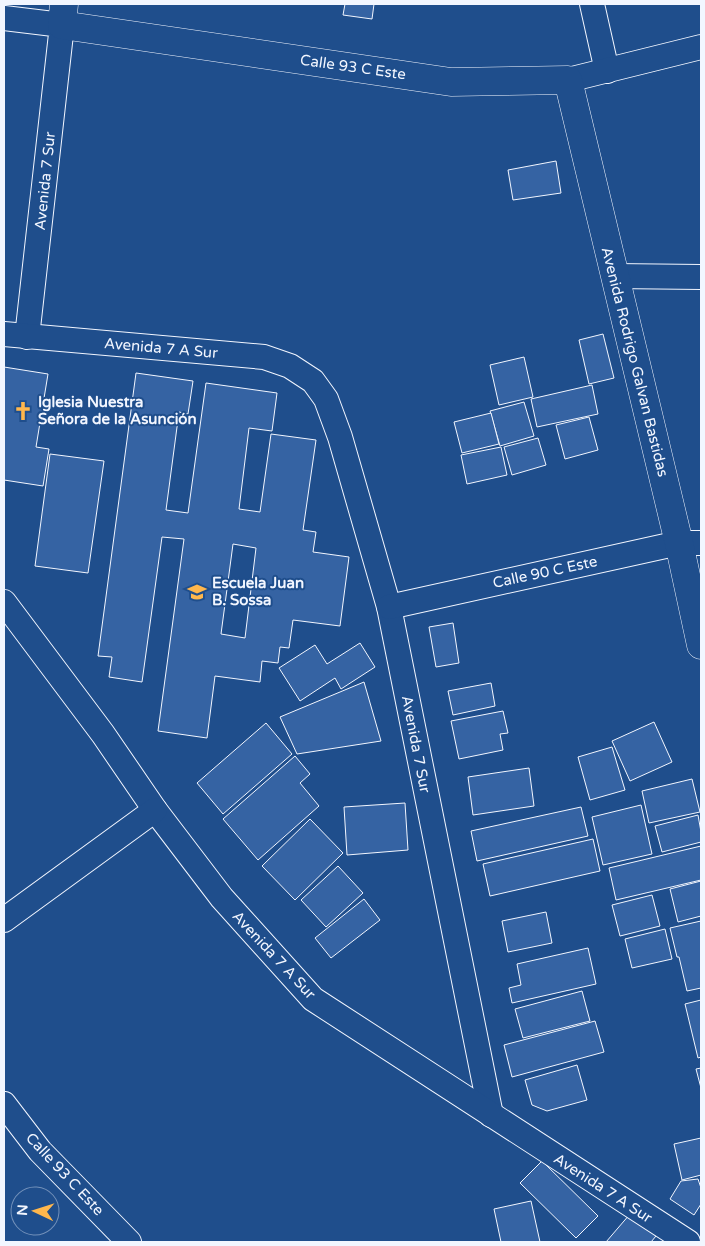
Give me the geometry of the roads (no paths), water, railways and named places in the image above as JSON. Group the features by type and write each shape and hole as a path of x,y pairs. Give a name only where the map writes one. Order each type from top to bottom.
{"street":[{"path":"592,4 606,71"},
{"name":"Calle 93 C Este","path":"4,18 63,15 451,82 568,80 701,47"},
{"name":"Avenida 7 Sur","path":"27,336 63,15"},
{"name":"Avenida Rodrigo Galvan Bastidas","path":"568,80 614,276 690,543 701,645"},
{"path":"614,276 701,277"},
{"name":"Avenida 7 A Sur","path":"4,334 264,357 290,366 313,381"},
{"name":"Avenida 7 Sur","path":"313,381 326,399 340,437 388,607 491,1115"},
{"name":"Calle 90 C Este","path":"388,607 690,543"},
{"name":"Avenida 7 A Sur","path":"4,602 103,734 155,810 222,898 313,1000 688,1242"},
{"path":"4,920 155,810"},
{"name":"Calle 93 C Este","path":"4,1104 40,1151 129,1242"}],"place":[{"name":"Iglesia Nuestra Señora de la Asunción","path":"23,411"},
{"name":"Escuela Juan B. Sossa","path":"197,592"}]}
